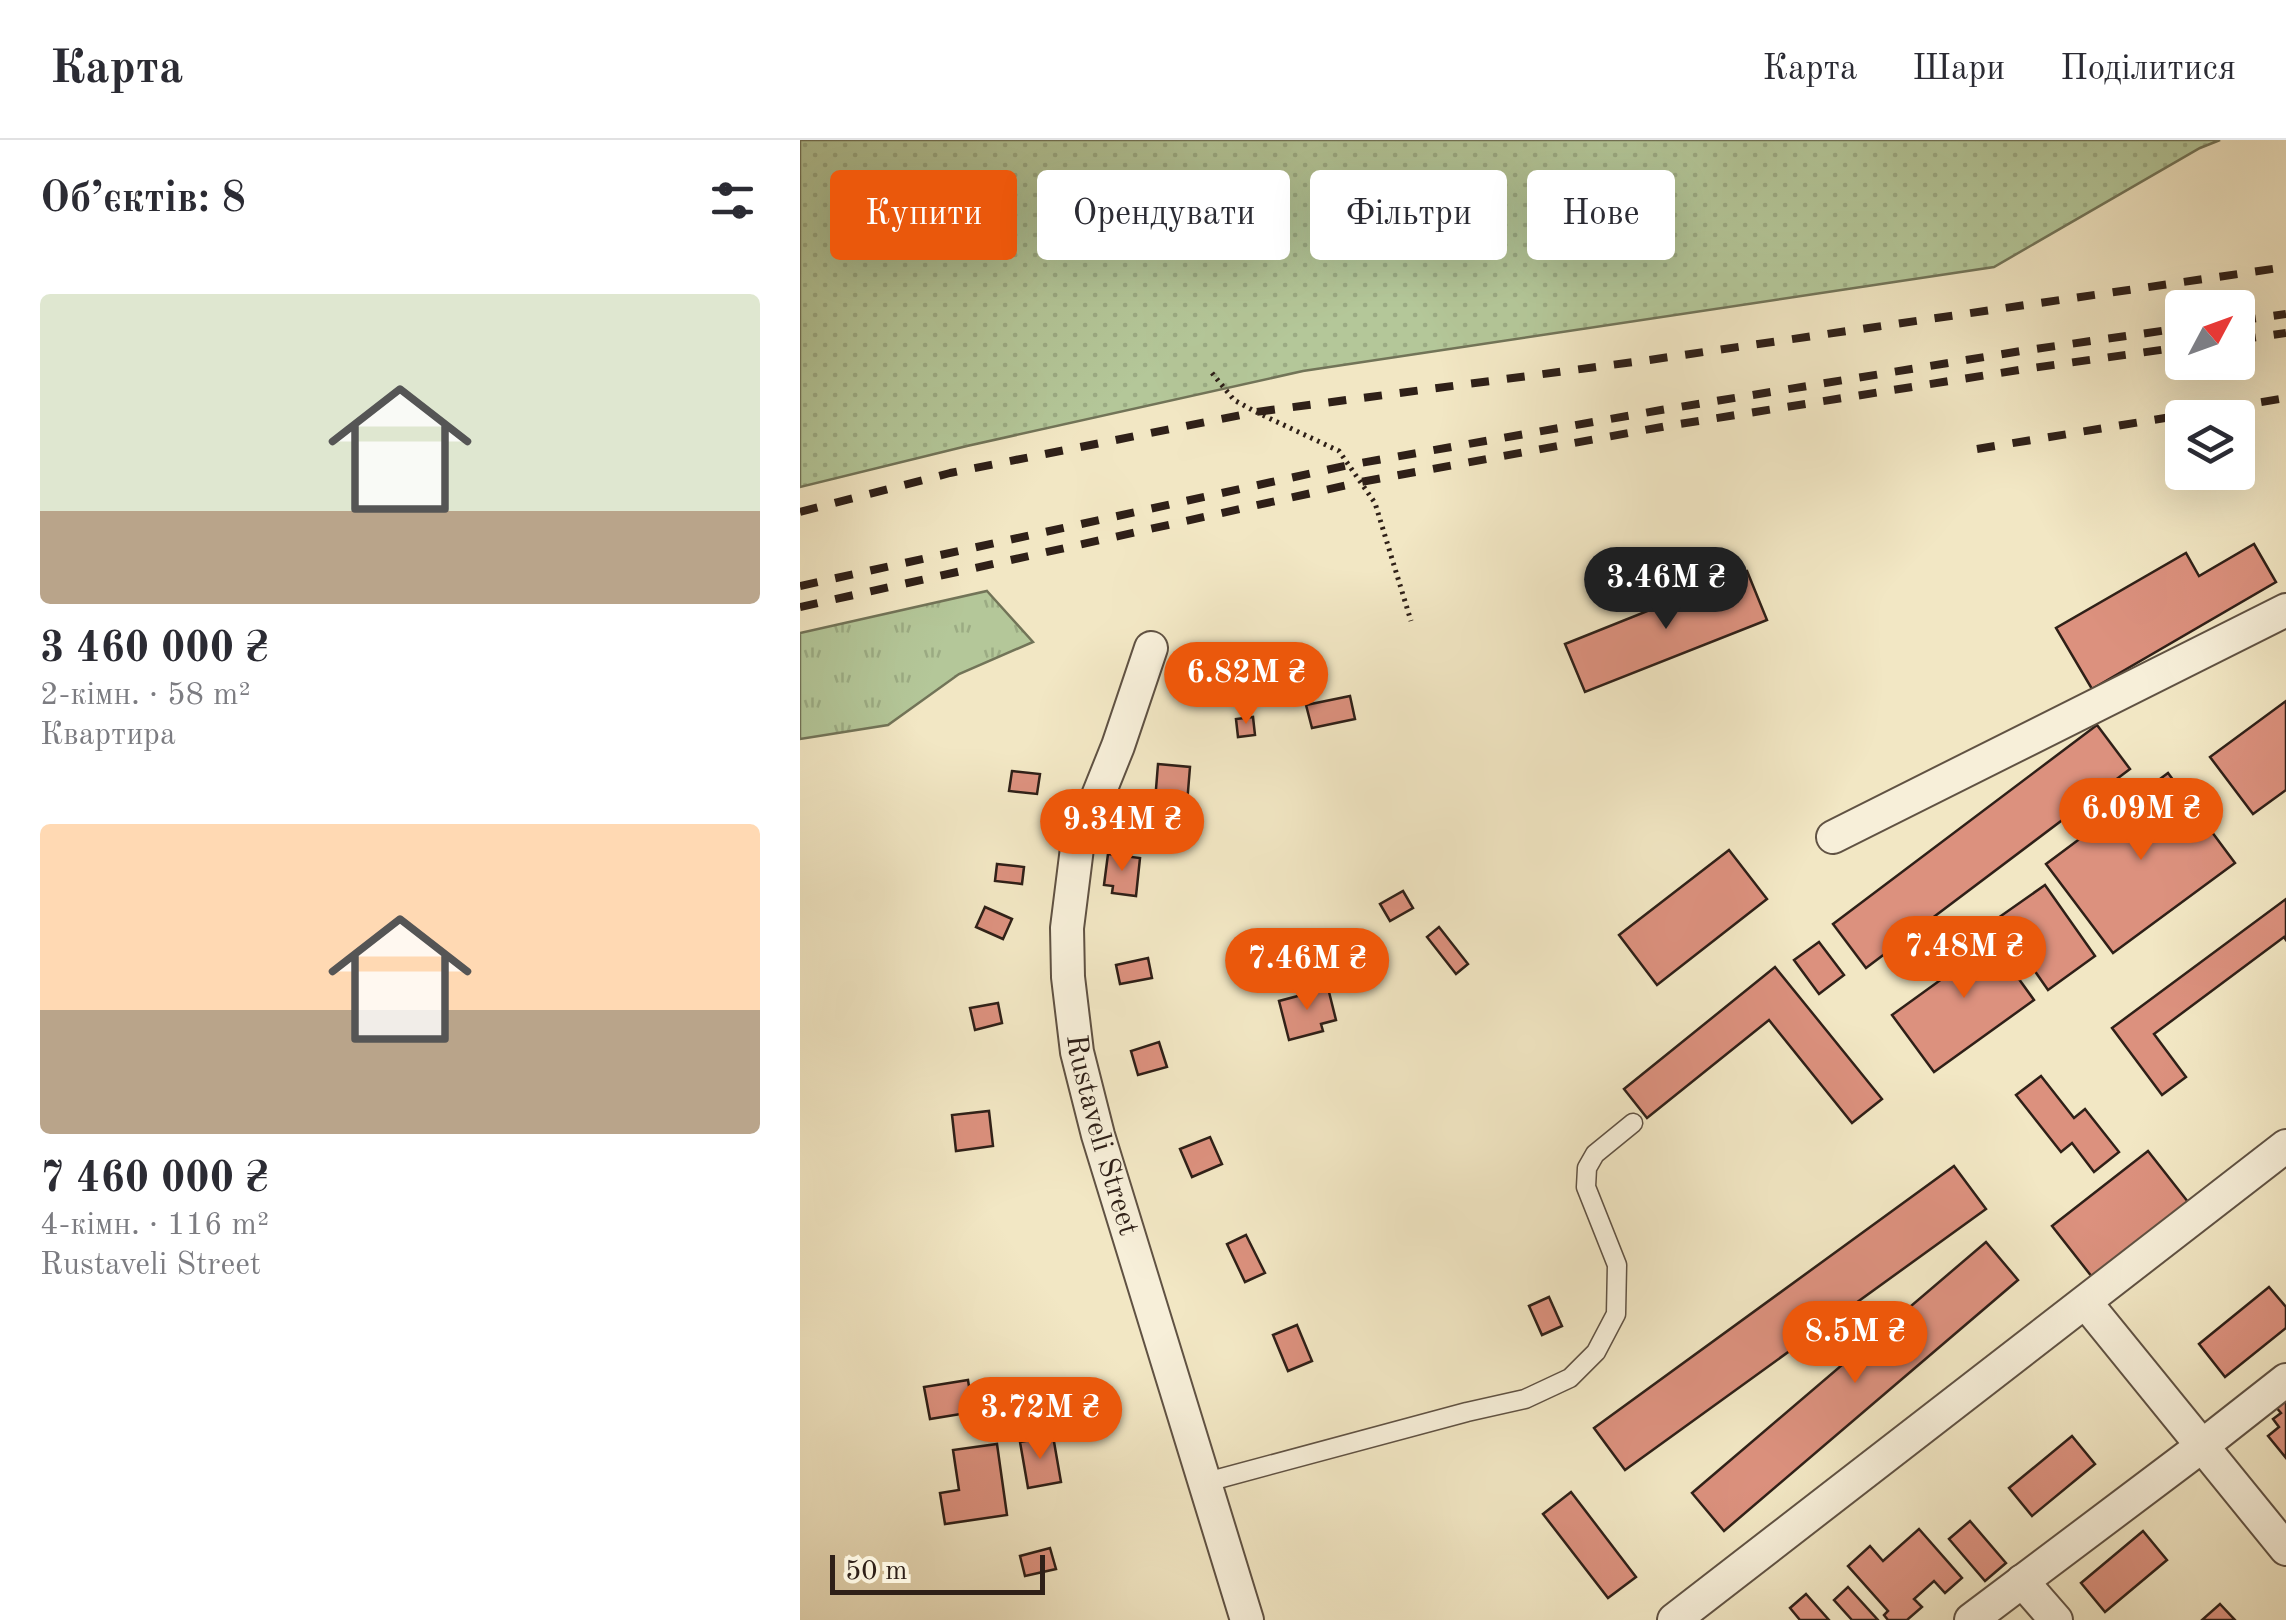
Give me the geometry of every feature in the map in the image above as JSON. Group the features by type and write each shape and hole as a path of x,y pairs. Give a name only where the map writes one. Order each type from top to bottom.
{"street":[{"path":"1833,836 2286,610"},
{"name":"Rustaveli Street","path":"1151,648 1118,746 1077,848 1066,928 1068,977 1078,1052 1098,1135 1247,1620"},
{"path":"1674,1620 2286,1146"},
{"path":"2086,1303 2286,1549"},
{"path":"1971,1620 2286,1380"},
{"path":"2022,1581 2056,1620"}],"lane":[{"path":"1203,1483 1467,1412 1526,1400 1570,1378 1596,1352 1616,1314 1617,1265 1586,1187 1587,1168 1595,1154 1634,1124"}],"path":[{"path":"1212,373 1234,400 1339,451 1375,503 1410,621"}],"green space":[{"path":"800,140 2220,140 1994,267 1303,371 800,487"},
{"path":"987,591 1033,642 959,674 888,725 800,739 800,633"}],"building":[{"path":"2254,544 2276,582 2092,689 2056,628 2186,553 2199,576"},
{"path":"1747,571 1767,620 1585,692 1565,644"},
{"path":"1350,696 1355,719 1312,728 1306,705"},
{"path":"2286,701 2286,790 2253,814 2210,757"},
{"path":"1253,717 1255,735 1238,737 1236,719"},
{"path":"2097,725 2130,769 1866,968 1833,924"},
{"path":"1158,764 1190,767 1186,816 1154,814"},
{"path":"1012,771 1040,774 1037,794 1009,791"},
{"path":"2168,773 2235,863 2113,953 2046,864"},
{"path":"1729,850 1767,899 1657,985 1619,935"},
{"path":"1108,854 1140,858 1136,896 1112,893 1113,886 1104,885"},
{"path":"997,864 1024,867 1022,884 995,881"},
{"path":"2045,885 2095,956 2048,990 1998,918"},
{"path":"1403,891 1413,908 1390,921 1380,904"},
{"path":"2286,899 2286,940 2284,937 2154,1034 2186,1077 2162,1095 2112,1028"},
{"path":"985,907 1012,919 1003,939 976,927"},
{"path":"1977,921 2034,1000 1934,1072 1892,1015 1964,963 1949,941"},
{"path":"1439,927 1468,964 1456,974 1427,937"},
{"path":"1819,942 1844,975 1819,994 1794,960"},
{"path":"1148,958 1152,978 1120,984 1116,965"},
{"path":"1775,967 1882,1099 1852,1123 1769,1020 1647,1118 1624,1089"},
{"path":"1328,988 1336,1020 1321,1024 1323,1031 1289,1040 1279,1001"},
{"path":"998,1003 1002,1023 975,1030 970,1008"},
{"path":"1159,1042 1167,1067 1138,1075 1131,1051"},
{"path":"2041,1076 2074,1118 2085,1109 2119,1152 2094,1172 2072,1143 2061,1152 2016,1095"},
{"path":"989,1111 993,1146 956,1151 952,1115"},
{"path":"1210,1137 1222,1164 1192,1177 1180,1149"},
{"path":"2148,1151 2192,1207 2096,1282 2052,1226"},
{"path":"1954,1166 1986,1209 1625,1470 1594,1428"},
{"path":"1246,1235 1265,1273 1245,1282 1227,1244"},
{"path":"1986,1242 2018,1280 1724,1531 1692,1493"},
{"path":"2269,1287 2286,1307 2286,1328 2225,1377 2199,1344"},
{"path":"1549,1297 1562,1326 1542,1335 1529,1306"},
{"path":"1297,1325 1312,1361 1288,1371 1273,1335"},
{"path":"968,1380 973,1412 930,1419 924,1387"},
{"path":"2286,1383 2286,1458 2268,1436 2279,1427 2273,1419 2281,1413 2268,1398"},
{"path":"1053,1436 1061,1482 1028,1488 1020,1442"},
{"path":"2072,1436 2095,1464 2032,1516 2009,1488"},
{"path":"997,1444 1007,1515 945,1524 940,1493 959,1490 953,1450"},
{"path":"1571,1492 1636,1577 1608,1598 1543,1514"},
{"path":"1970,1521 2006,1563 1985,1581 1949,1539"},
{"path":"1919,1529 1962,1578 1945,1593 1934,1581 1914,1599 1922,1607 1907,1620 1888,1620 1884,1615 1888,1611 1848,1566 1870,1546 1883,1561"},
{"path":"2143,1531 2167,1560 2105,1612 2081,1583"},
{"path":"1050,1548 1056,1569 1025,1576 1020,1556"},
{"path":"1848,1587 1878,1620 1852,1620 1834,1600"},
{"path":"1806,1594 1829,1620 1800,1620 1790,1608"},
{"path":"2220,1604 2235,1620 2202,1620"}],"railway":[{"path":"800,512 950,473 1256,412 1649,360 2286,267"},
{"path":"2255,319 2286,314"},
{"path":"800,586 1349,465 1661,410 2165,330"},
{"path":"2255,338 2286,333"},
{"path":"800,607 1361,482 1667,426 2165,349"},
{"path":"1977,449 2286,398"}]}
